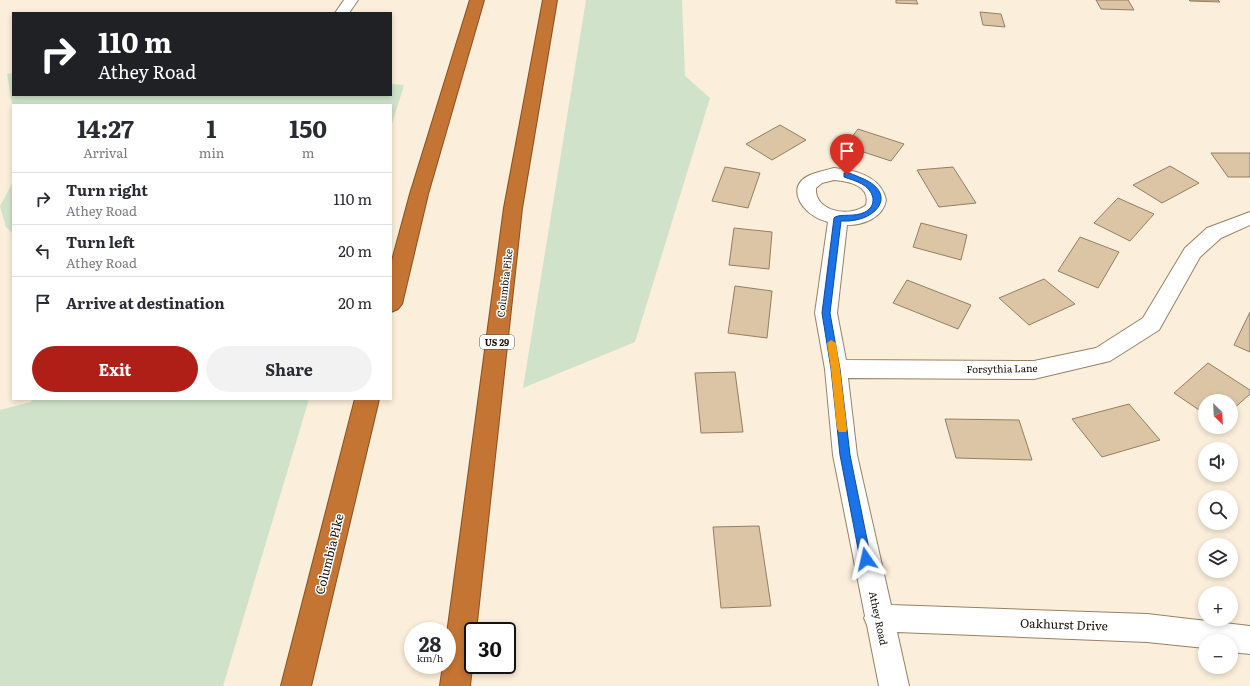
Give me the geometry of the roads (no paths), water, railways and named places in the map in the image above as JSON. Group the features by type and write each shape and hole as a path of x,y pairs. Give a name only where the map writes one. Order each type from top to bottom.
{"highway":[{"path":"392,300 419,194 477,0"},
{"name":"Columbia Pike","path":"455,686 513,208 550,0"},
{"name":"Columbia Pike","path":"296,686 367,400"}],"street":[{"path":"343,12 351,0"},
{"name":"Athey Road","path":"838,218 826,313 836,369 845,455 878,618 894,686"},
{"name":"Forsythia Lane","path":"836,369 1034,370 1102,354 1150,324 1192,252 1214,233 1250,218"},
{"name":"Oakhurst Drive","path":"878,618 1147,628 1250,640"}]}
